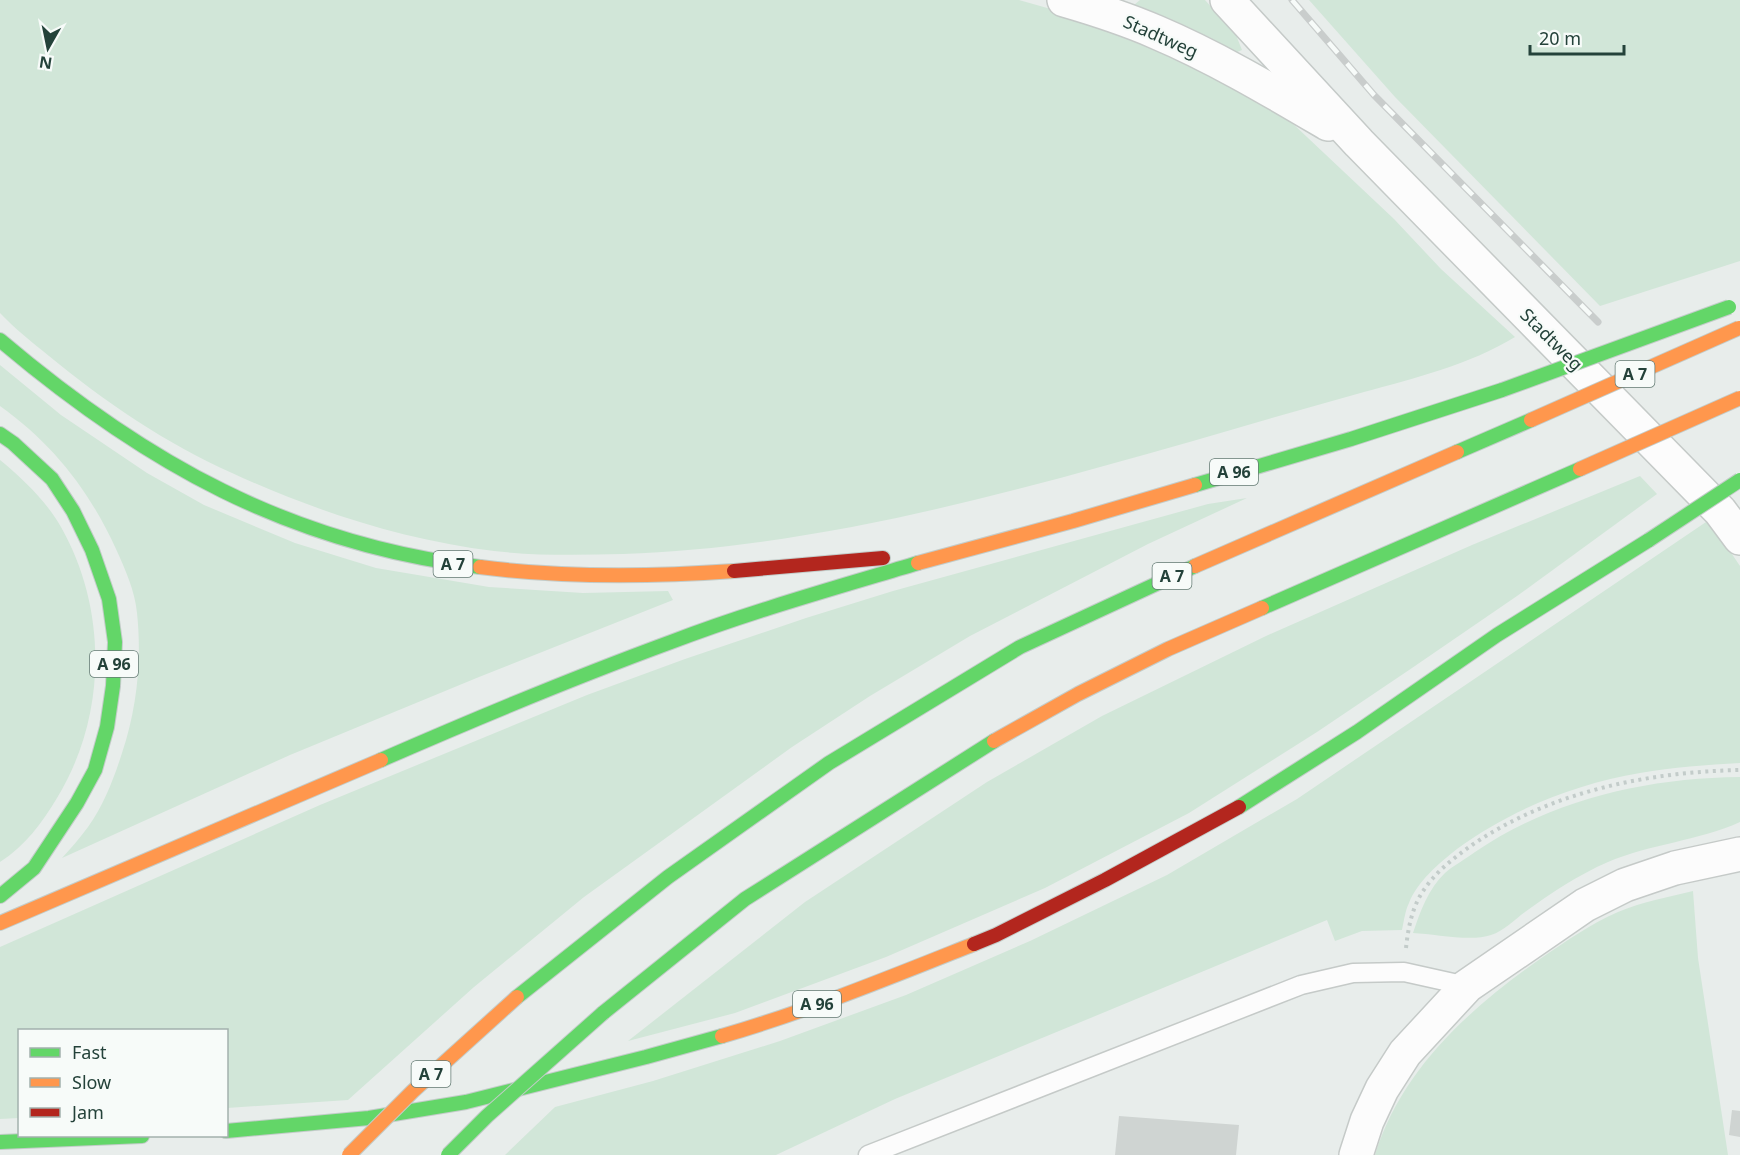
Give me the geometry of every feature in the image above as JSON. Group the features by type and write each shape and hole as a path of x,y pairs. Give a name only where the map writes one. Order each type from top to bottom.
{"highway":[{"name":"A 96","path":"0,923 512,703 673,642 784,603 1351,439 1502,390 1734,305"},
{"name":"A 7","path":"350,1155 413,1091 517,997 668,877 829,763 1020,647 1225,552 1740,328"},
{"name":"A 7","path":"0,340 82,406 139,444 236,499 320,532 386,552 454,565 551,575 625,576 756,570 965,549"},
{"path":"448,1155 487,1116 603,1013 745,899 975,752 1078,694 1168,649 1740,398"},
{"name":"A 96","path":"0,434 52,479 73,511 92,550 109,599 115,642 113,686 107,727 95,770 77,803 34,868 0,896"},
{"name":"A 96","path":"228,1131 369,1118 466,1102 646,1057 791,1014 862,989 996,935 1232,812 1357,732 1497,635 1740,480"},
{"path":"0,1142 118,1137"}],"street":[{"name":"Stadtweg","path":"1227,0 1359,142 1720,510 1740,538"},
{"name":"Stadtweg","path":"1086,2 1202,54 1275,92 1359,142"},
{"path":"1356,1155 1367,1121 1382,1089 1406,1053 1467,986 1585,905 1625,885 1675,868 1740,854"}],"lane":[{"path":"868,1155 1301,985 1353,973 1404,972 1467,986"}],"path":[{"path":"1404,972 1408,932 1419,897 1447,864 1491,833 1539,809 1626,782 1686,773 1740,770"}],"green space":[{"path":"0,0 1019,0 1100,23 1168,52 1246,94 1290,121 1394,219 1441,269 1515,337 1497,347 1441,370 1123,461 982,498 840,529 768,541 623,554 510,553 426,540 360,522 295,500 183,449 136,420 70,373 0,313"},
{"path":"1140,0 1205,0 1236,35 1242,50 1235,53 1209,37 1134,5"},
{"path":"1309,0 1740,0 1740,261 1600,306 1395,97"},
{"path":"0,365 61,415 147,473 204,505 295,543 376,568 489,587 583,593 668,591 673,600 290,755 62,858 94,819 104,801 127,736 137,684 139,648 136,605 126,572 94,507 53,452 0,406"},
{"path":"0,460 49,509 61,527 76,559 87,593 94,628 95,663 93,698 85,733 73,766 57,798 39,825 17,849 0,862"},
{"path":"1640,476 1657,494 1517,596 1412,668 1317,732 1189,813 1045,888 886,957 735,1013 628,1041 805,902 987,782 1102,716 1266,636 1472,545"},
{"path":"1247,498 1148,544 970,636 870,696 792,747 584,897 474,987 348,1100 228,1108 228,1029 18,1029 18,1118 0,1119 0,947 320,805 587,695 685,659 893,591 1208,504"},
{"path":"1709,520 1740,566 1740,763 1640,773 1591,784 1544,801 1477,835 1436,867 1413,895 1406,909 1402,930 1362,931 1335,941 1327,920 895,1099 776,1155 505,1155 555,1107 653,1081 780,1041 906,995 1030,941 1167,875 1297,799"},
{"path":"1740,777 1740,822 1708,834 1640,851 1608,862 1565,885 1505,928 1491,935 1463,938 1413,933 1429,893 1445,873 1475,852 1536,818 1569,805 1636,787 1705,778"},
{"path":"1693,891 1698,958 1728,1155 1375,1155 1387,1124 1420,1069 1463,1021 1488,999 1540,959 1598,922 1636,905"}],"building":[{"path":"1732,1110 1740,1111 1740,1137 1729,1135"},
{"path":"1119,1116 1239,1125 1236,1155 1115,1155"}],"railway":[{"path":"1292,0 1374,95 1598,322"}],"traffic: fast":[{"path":"1502,390 1729,307"},
{"path":"0,340 54,384 109,424 222,491 282,517 345,539 410,556 480,567"},
{"path":"1195,485 1351,439 1502,390"},
{"path":"1457,452 1531,420"},
{"path":"0,434 52,479 73,511 92,550 109,599 115,642 113,686 107,727 95,770 77,803 34,868 0,896"},
{"path":"1262,608 1580,469"},
{"path":"1649,540 1740,480"},
{"path":"1239,807 1357,732 1497,635 1649,540"},
{"path":"381,760 561,684 701,631 918,563"},
{"path":"517,997 668,877 829,763 1020,647 1195,566"},
{"path":"603,1013 745,899 994,741"},
{"path":"448,1155 487,1116 603,1013"},
{"path":"228,1131 369,1118 466,1102 722,1036"},
{"path":"0,1142 118,1137"}],"traffic: slow":[{"path":"1531,420 1739,328"},
{"path":"1580,469 1740,398"},
{"path":"1195,566 1457,452"},
{"path":"918,563 1195,485"},
{"path":"480,567 543,573 607,575 734,571"},
{"path":"994,741 1078,694 1168,649 1262,608"},
{"path":"0,923 381,760"},
{"path":"722,1036 818,1005 974,944"},
{"path":"349,1155 413,1091 517,997"}],"traffic: jam":[{"path":"734,571 883,558"},
{"path":"974,944 1105,880 1239,807"}]}
